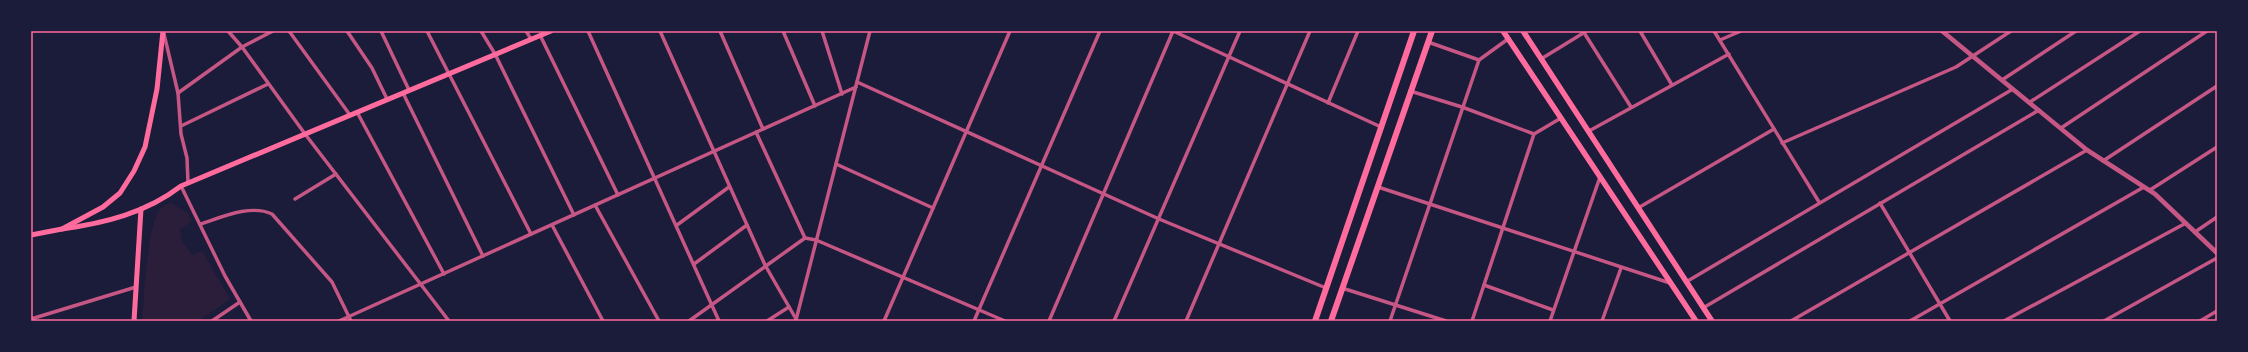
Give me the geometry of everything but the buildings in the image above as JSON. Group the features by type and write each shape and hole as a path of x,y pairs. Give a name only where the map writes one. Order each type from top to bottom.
{"highway":[{"path":"1315,321 1414,31"},
{"path":"1331,321 1376,187 1432,31"}],"main road":[{"path":"62,229 103,207 120,193 134,171 145,147 157,89 163,31"},
{"path":"31,235 103,223 141,209 167,197 188,182 551,31"},
{"path":"1502,31 1696,321"},
{"path":"1523,31 1712,321"},
{"path":"134,321 141,209"}],"street":[{"path":"163,31 178,93 181,126 187,158 188,182"},
{"path":"228,31 242,46 305,134 448,321"},
{"path":"178,93 242,46 273,31"},
{"path":"289,31 350,115"},
{"path":"347,31 372,68 388,99"},
{"path":"382,31 409,90"},
{"path":"427,31 531,234"},
{"path":"481,31 495,54 574,215"},
{"path":"526,31 531,39"},
{"path":"588,31 677,225 711,305 720,321"},
{"path":"660,31 765,265 796,320"},
{"path":"720,31 763,129"},
{"path":"783,31 815,106"},
{"path":"822,31 842,94"},
{"path":"796,320 870,31"},
{"path":"884,321 1010,31"},
{"path":"974,321 1100,31"},
{"path":"1049,321 1173,31 1381,127"},
{"path":"1114,321 1240,31"},
{"path":"1186,321 1310,31"},
{"path":"1328,103 1358,31"},
{"path":"1541,59 1584,31 1631,107"},
{"path":"1640,31 1672,85"},
{"path":"1714,31 1819,202"},
{"path":"1720,40 1741,31"},
{"path":"1942,31 2030,102 2086,150 2150,190 2217,253"},
{"path":"1782,143 1956,67 2011,31"},
{"path":"2002,80 2076,31"},
{"path":"2030,102 2140,31"},
{"path":"2061,128 2207,31"},
{"path":"540,36 618,195"},
{"path":"1390,321 1479,60 1508,39"},
{"path":"1428,42 1479,60"},
{"path":"1589,131 1729,54"},
{"path":"857,82 1159,218 1326,288"},
{"path":"181,126 268,84"},
{"path":"2103,161 2217,86"},
{"path":"339,321 856,87"},
{"path":"1686,282 1819,202 2013,89"},
{"path":"1410,91 1462,107 1534,134"},
{"path":"403,93 483,256"},
{"path":"1703,308 2039,110"},
{"path":"357,112 444,274"},
{"path":"1472,321 1534,134 1561,118"},
{"path":"1638,209 1774,129"},
{"path":"756,132 805,238"},
{"path":"2150,190 2217,147"},
{"path":"1791,321 2086,150"},
{"path":"836,164 934,208"},
{"path":"295,199 336,174"},
{"path":"1550,321 1600,176"},
{"path":"181,186 251,321"},
{"path":"677,225 729,186"},
{"path":"1376,187 1672,284"},
{"path":"1910,321 2144,187"},
{"path":"1880,203 1950,321"},
{"path":"595,205 659,321"},
{"path":"201,224 253,210 266,211 272,214 332,282 351,321"},
{"path":"2195,232 2217,217"},
{"path":"2004,321 2186,223"},
{"path":"552,224 603,321"},
{"path":"694,264 747,225"},
{"path":"689,321 765,265 805,238 816,240 904,277 978,311 1005,321"},
{"path":"2104,321 2217,258"},
{"path":"1602,321 1621,268"},
{"path":"1484,285 1554,310"},
{"path":"31,319 136,287"},
{"path":"1342,288 1446,321"},
{"path":"212,321 240,302"},
{"path":"767,321 789,307"},
{"path":"2200,321 2217,311"}],"shaded area":[{"path":"171,203 188,213 192,221 180,229 182,241 192,255 202,251 230,299 198,321 142,321 147,260 153,226 157,214 162,207"}]}
